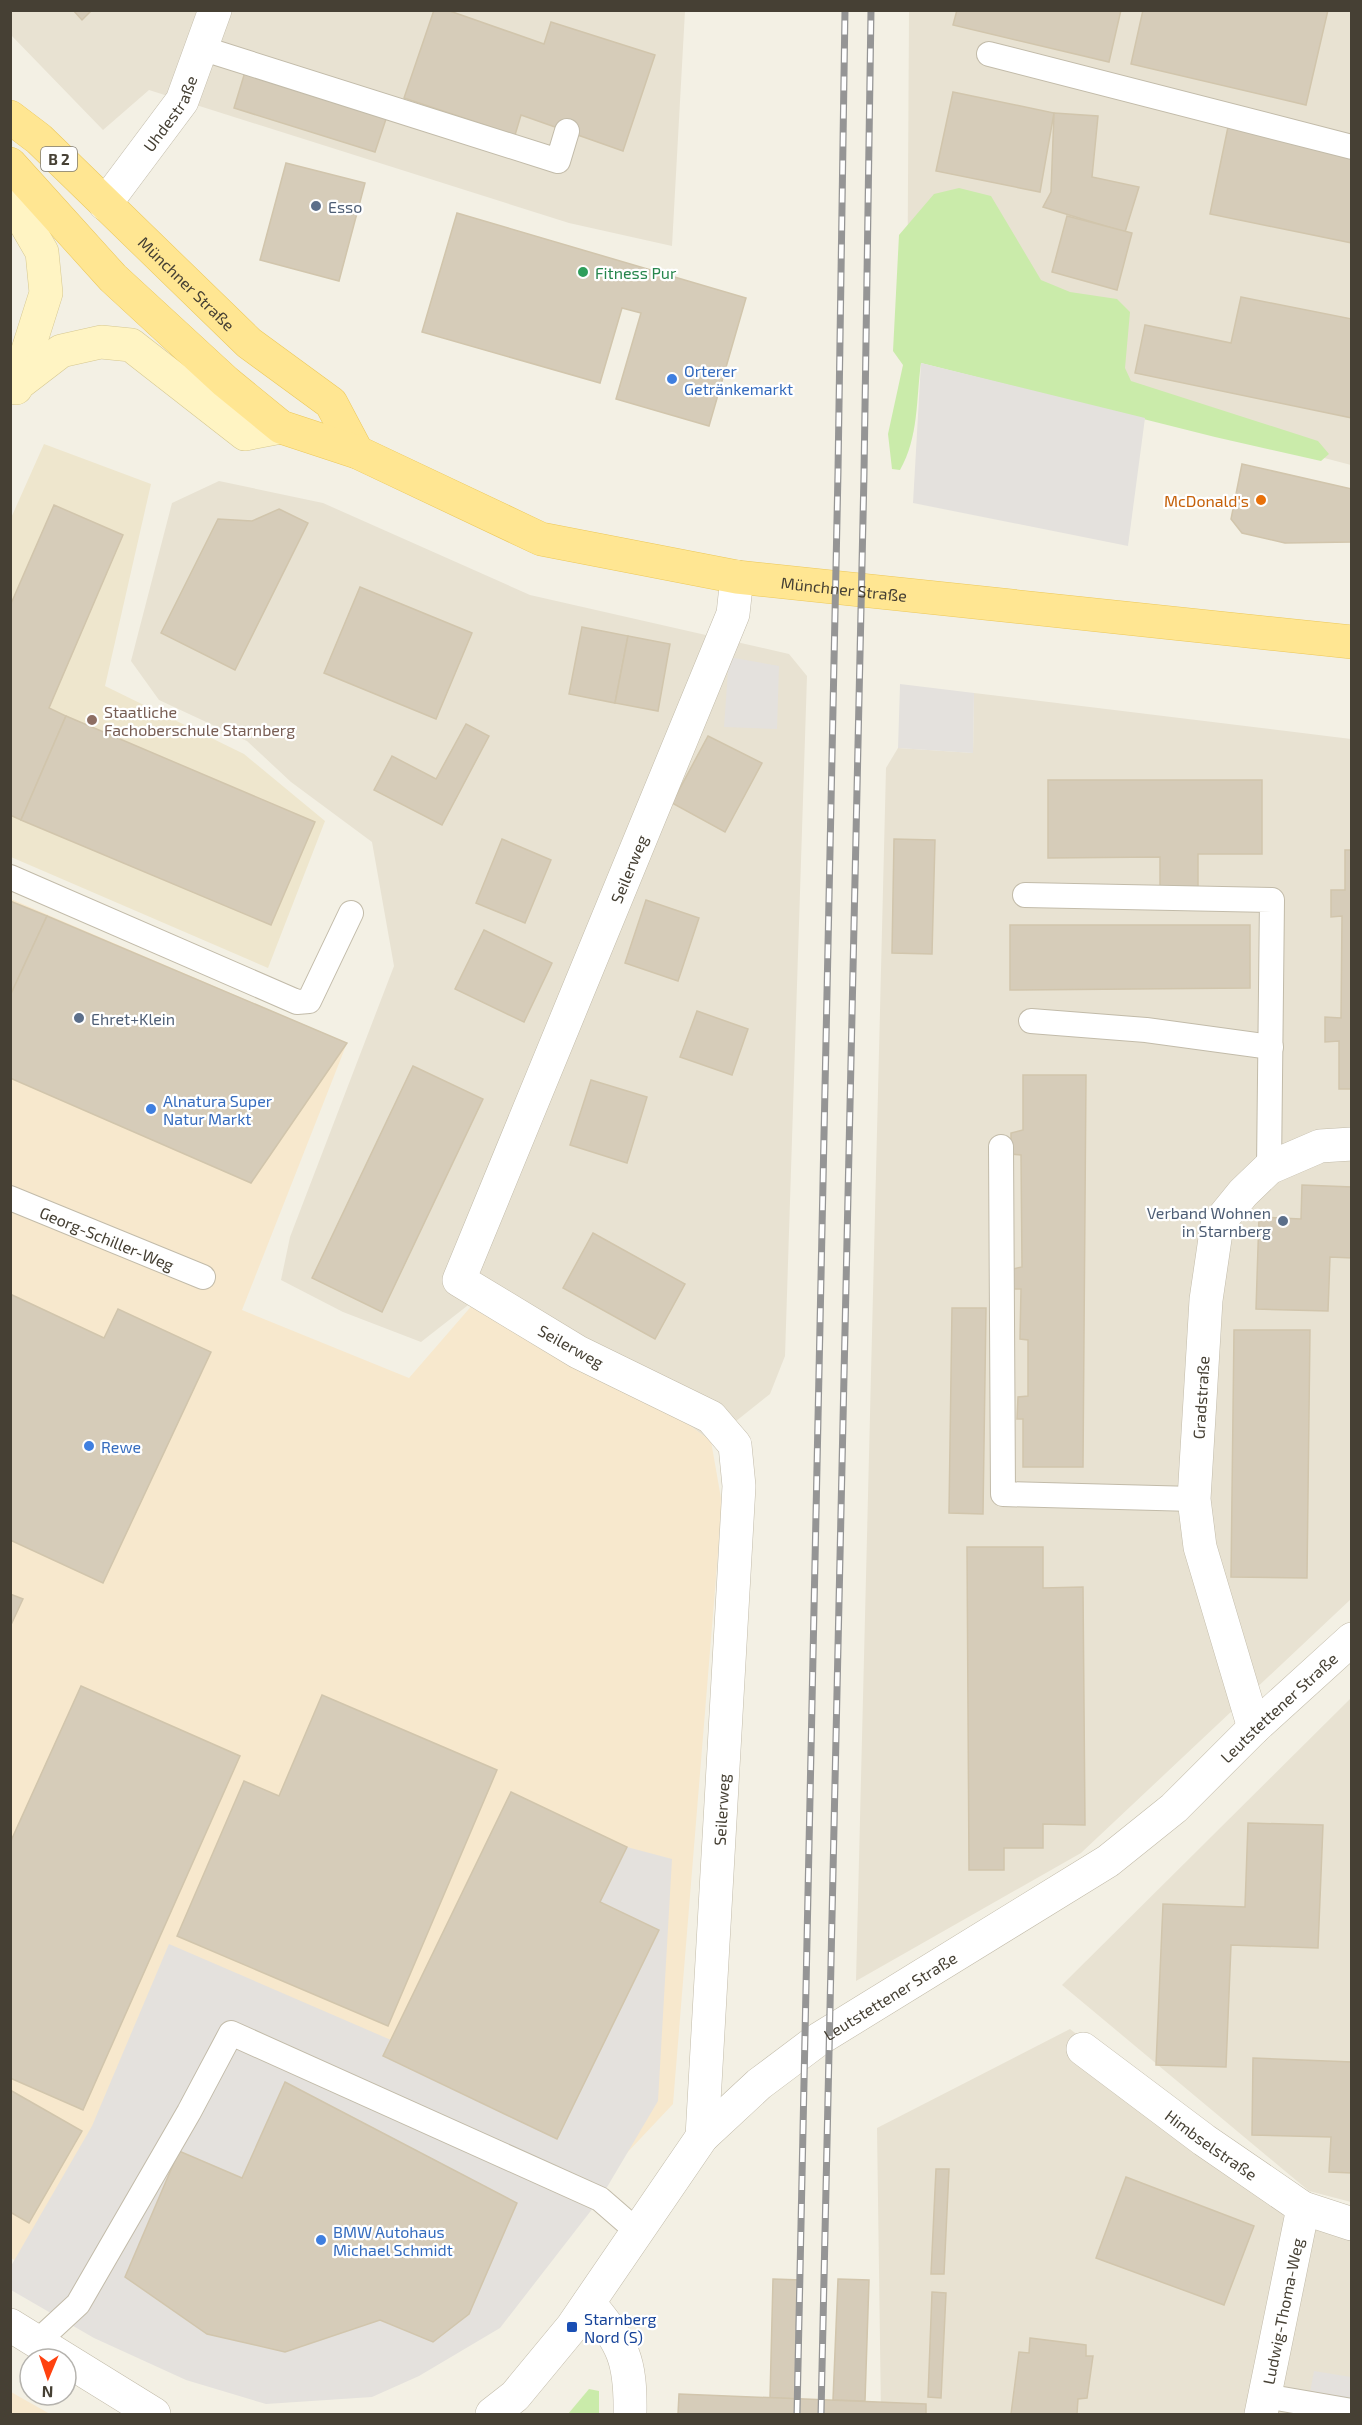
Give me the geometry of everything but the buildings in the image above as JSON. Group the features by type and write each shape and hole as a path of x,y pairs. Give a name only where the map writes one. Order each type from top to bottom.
{"main road":[{"name":"Münchner Straße","path":"10,117 39,139 249,343 331,403 357,452"},
{"name":"Münchner Straße","path":"10,164 113,278 226,382 281,427 357,452 541,539 737,577 1352,642"},
{"path":"10,197 42,252 46,293 14,392"},
{"path":"14,392 61,351 101,342 131,345 245,434 281,427"}],"street":[{"name":"Uhdestraße","path":"105,204 182,101 214,10"},
{"name":"Seilerweg","path":"702,2137 739,1485 735,1445 711,1417 578,1352 459,1280 733,614 737,577"},
{"name":"Gradstraße","path":"1254,1728 1200,1547 1194,1499 1206,1300 1217,1225 1243,1193 1269,1168 1320,1146 1352,1144"},
{"name":"Leutstettener Straße","path":"492,2415 515,2396 572,2327 702,2137 759,2084 819,2039 1108,1861 1174,1808 1254,1728 1352,1639"},
{"name":"Himbselstraße","path":"1083,2049 1204,2140 1303,2208 1352,2224"},
{"name":"Ludwig-Thoma-Weg","path":"1263,2405 1303,2208"},
{"path":"589,2303 616,2337 625,2356 630,2415"},
{"path":"10,2325 154,2415"}],"lane":[{"path":"201,48 558,161 567,131"},
{"path":"989,54 1352,147"},
{"path":"10,877 297,1002 309,1001 351,913"},
{"path":"1025,895 1272,900 1269,1168"},
{"path":"1031,1021 1146,1030 1271,1047"},
{"path":"1001,1147 1003,1494 1194,1499"},
{"name":"Georg-Schiller-Weg","path":"10,1198 203,1277"},
{"path":"38,2341 78,2304 189,2112 231,2033 600,2199 638,2232"},
{"path":"1263,2405 1352,2411"}],"shaded area":[{"path":"11,10 685,11 672,246 569,223 149,90 103,130 11,35"},
{"path":"909,11 1351,11 1351,465 907,349"},
{"path":"921,363 1145,418 1128,546 913,503"},
{"name":"Staatliche Fachoberschule Starnberg","path":"44,444 151,484 105,686 244,754 325,821 268,968 11,857 11,518"},
{"path":"219,481 323,503 530,595 789,654 807,676 785,1356 770,1394 711,1441 628,1381 481,1295 421,1342 343,1312 281,1280 290,1237 394,966 372,842 291,782 247,741 159,700 131,661 172,503"},
{"path":"729,657 779,666 777,729 724,727"},
{"path":"900,684 974,693 973,753 898,748"},
{"path":"974,693 1351,739 1351,1599 1081,1853 856,1981 886,768 898,748 973,753"},
{"path":"11,899 347,1043 242,1310 409,1378 481,1295 628,1381 711,1441 722,1504 673,2104 511,2276 165,2349 11,2258"},
{"path":"1351,1698 1351,2202 1309,2191 1062,1985"},
{"path":"627,1847 672,1859 658,2101 600,2199 500,2328 419,2376 372,2397 266,2404 186,2380 94,2338 11,2290 11,2266 92,2126 169,1944 391,2040 384,2056 557,2139 658,1930 600,1902"},
{"path":"1070,2029 1303,2208 1351,2224 1351,2414 881,2414 877,2128"},
{"path":"1314,2371 1351,2377 1351,2414 1306,2414"},
{"path":"11,2392 18,2396 18,2407 38,2407 50,2414 11,2414"}],"green space":[{"path":"959,188 991,196 1041,280 1070,292 1117,299 1130,312 1125,368 1131,381 1318,441 1329,454 1321,461 1215,437 921,363 911,444 900,470 892,469 888,434 903,365 893,351 899,235 934,194"},
{"path":"589,2389 599,2391 599,2414 568,2414"}],"railway":[{"path":"797,2414 838,472 845,10"},
{"path":"821,2414 864,474 871,10"}],"place":[{"name":"Esso","path":"316,206"},
{"name":"Fitness Pur","path":"583,272"},
{"name":"Orterer Getränkemarkt","path":"672,379"},
{"name":"McDonald's","path":"1261,500"},
{"name":"Staatliche Fachoberschule Starnberg","path":"92,720"},
{"name":"Ehret+Klein","path":"79,1018"},
{"name":"Alnatura Super Natur Markt","path":"151,1109"},
{"name":"Verband Wohnen in Starnberg","path":"1283,1221"},
{"name":"Rewe","path":"89,1446"},
{"name":"BMW Autohaus Michael Schmidt","path":"321,2240"},
{"name":"Starnberg Nord (S)","path":"572,2327"}]}
